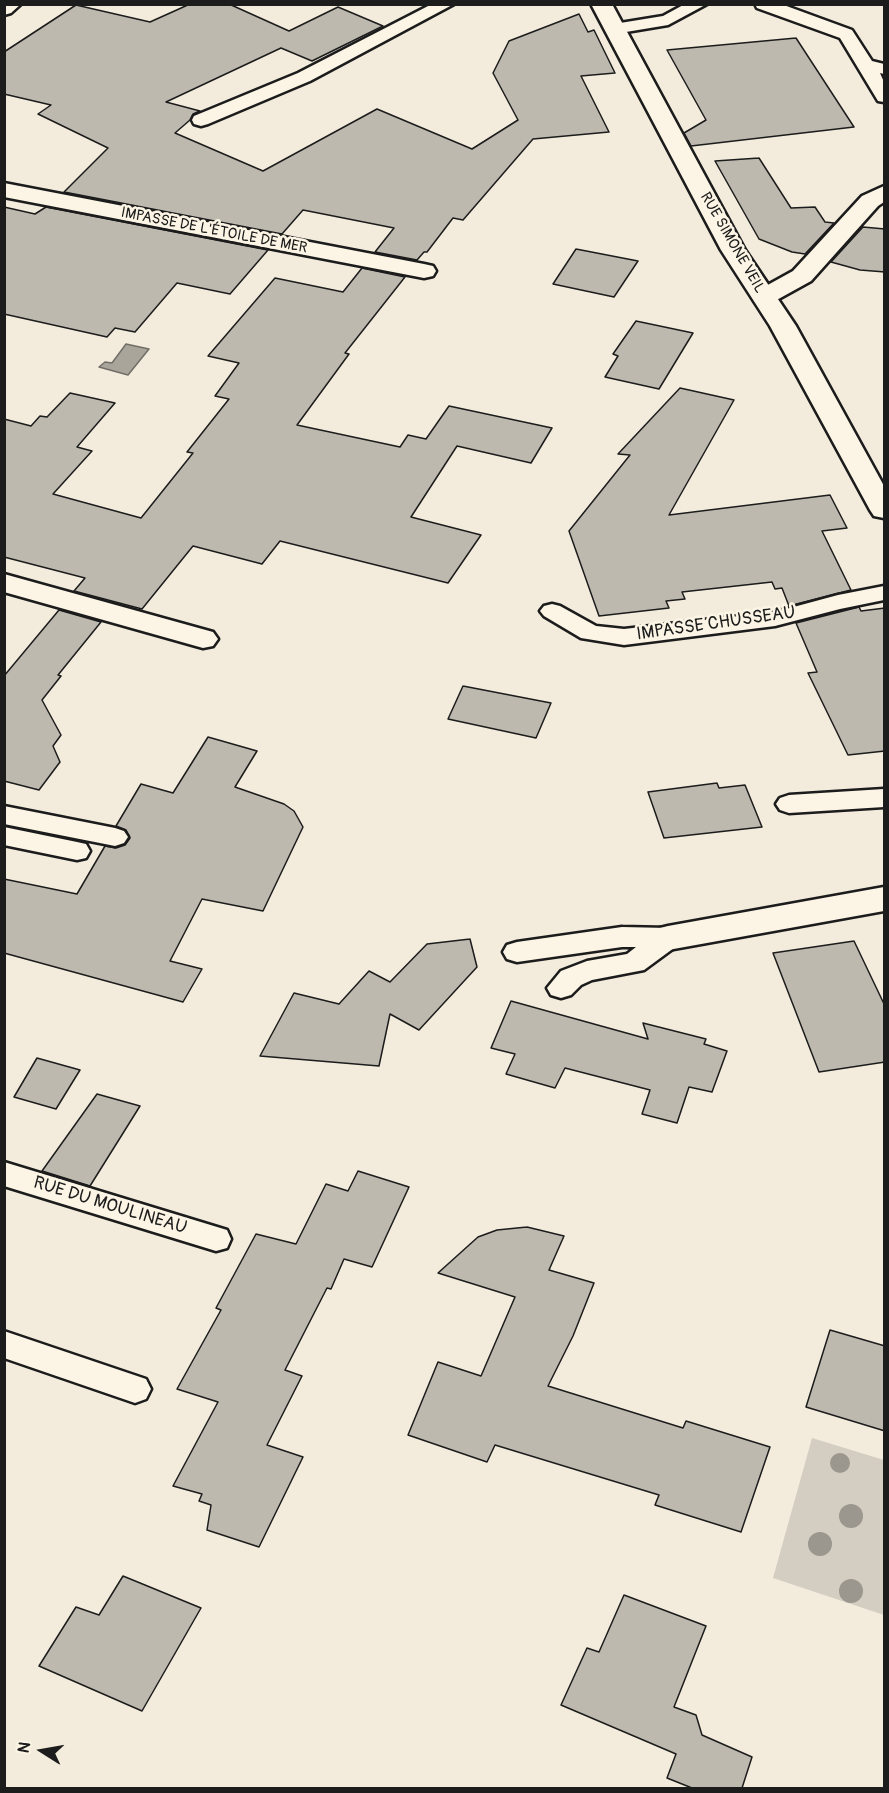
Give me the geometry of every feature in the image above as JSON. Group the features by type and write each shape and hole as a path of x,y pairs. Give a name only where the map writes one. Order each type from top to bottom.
{"street":[{"path":"4,9 11,4"},
{"name":"RUE SIMONE VEIL","path":"601,4 733,250 783,326 885,510"},
{"name":"IMPASSE DE L'ÉTOILE DE MER","path":"4,190 424,271"},
{"path":"764,297 802,276 870,201 885,193"},
{"path":"4,583 203,639"},
{"path":"668,938 885,899"}],"lane":[{"path":"201,120 303,77 446,4"},
{"path":"614,29 668,21 699,4"},
{"path":"762,4 846,34 885,97"},
{"path":"866,65 885,69"},
{"name":"IMPASSE CHUSSEAU","path":"552,611 590,633 624,636 776,619 838,602 885,593"},
{"path":"789,804 885,798"},
{"path":"4,815 115,837"},
{"path":"4,836 77,851"},
{"path":"517,951 622,937 668,938"},
{"path":"561,988 571,978 587,971 634,963 668,938"},
{"name":"RUE DU MOULINEAU","path":"4,1174 216,1239"},
{"path":"4,1344 135,1389"}],"shaded area":[{"path":"126,344 149,349 128,375 99,367 105,362 112,363"},
{"path":"812,1438 884,1460 884,1615 773,1578"}],"building":[{"path":"190,4 229,4 289,31 338,7 383,26 312,61 281,48 166,102 200,111 193,114 190,120 175,133 263,171 377,109 472,149 518,120 493,73 509,41 579,14 588,32 594,30 615,73 581,76 609,132 533,139 463,220 453,218 427,252 424,252 417,260 375,252 394,228 303,210 282,234 64,192 108,148 38,114 51,105 4,94 4,52 76,5 150,22"},
{"path":"796,38 854,127 691,146 684,133 706,120 667,50"},
{"path":"759,158 791,208 815,207 825,222 834,223 805,254 792,252 759,239 715,161"},
{"path":"4,207 35,214 46,207 268,250 230,294 177,283 135,332 115,328 107,337 4,314"},
{"path":"863,227 885,229 885,272 860,270 831,262"},
{"path":"576,249 638,261 614,297 553,284"},
{"path":"362,268 405,277 345,353 349,354 297,425 400,447 408,435 426,439 449,406 552,428 531,463 457,446 411,517 481,535 448,583 280,541 262,564 193,546 142,609 74,591 85,578 4,557 4,419 31,426 40,416 47,417 70,393 115,403 77,447 92,451 53,494 141,518 193,453 187,452 229,399 215,396 239,363 208,356 275,278 343,292"},
{"path":"636,321 693,333 659,389 605,377 618,356 613,354"},
{"path":"680,388 734,400 669,515 830,495 847,528 822,531 851,590 789,606 782,588 775,589 772,582 682,592 685,599 666,601 669,608 599,616 569,531 630,455 618,454"},
{"path":"859,607 861,611 885,608 885,751 848,755 808,673 817,672 796,623"},
{"path":"59,610 101,622 58,675 61,676 42,700 61,735 53,746 60,762 39,790 4,781 4,676"},
{"path":"463,686 551,703 536,738 448,719"},
{"path":"208,737 257,751 235,787 284,804 294,811 303,827 263,911 202,899 170,961 202,969 183,1002 4,953 4,879 77,894 105,846 116,848 125,845 130,838 126,830 116,826 141,784 173,793"},
{"path":"717,783 719,788 745,785 762,827 664,838 648,792"},
{"path":"470,939 477,967 419,1030 390,1014 379,1066 260,1056 294,993 339,1004 369,971 390,982 427,944"},
{"path":"854,941 885,1006 885,1062 819,1072 773,953"},
{"path":"511,1001 648,1039 643,1023 706,1039 704,1044 727,1051 712,1092 689,1087 677,1123 642,1114 650,1090 565,1068 555,1088 506,1074 515,1054 491,1048"},
{"path":"37,1058 80,1070 56,1109 14,1097"},
{"path":"97,1094 140,1106 90,1186 42,1171"},
{"path":"358,1171 409,1187 372,1267 344,1259 331,1289 327,1288 285,1370 302,1376 267,1445 303,1457 259,1547 207,1530 211,1505 199,1501 202,1494 173,1486 218,1402 177,1389 221,1310 216,1308 256,1234 296,1244 326,1184 348,1191"},
{"path":"527,1227 564,1236 549,1270 594,1283 573,1336 548,1386 683,1428 686,1421 770,1447 741,1532 655,1505 659,1495 495,1445 487,1462 408,1435 438,1362 481,1376 515,1297 438,1273 478,1237 497,1230"},
{"path":"830,1330 885,1346 885,1431 806,1407"},
{"path":"123,1576 201,1608 142,1711 39,1666 76,1607 99,1615"},
{"path":"624,1595 706,1626 674,1707 696,1715 702,1735 752,1757 742,1788 692,1788 667,1778 676,1754 561,1705 587,1648 599,1652"}]}
